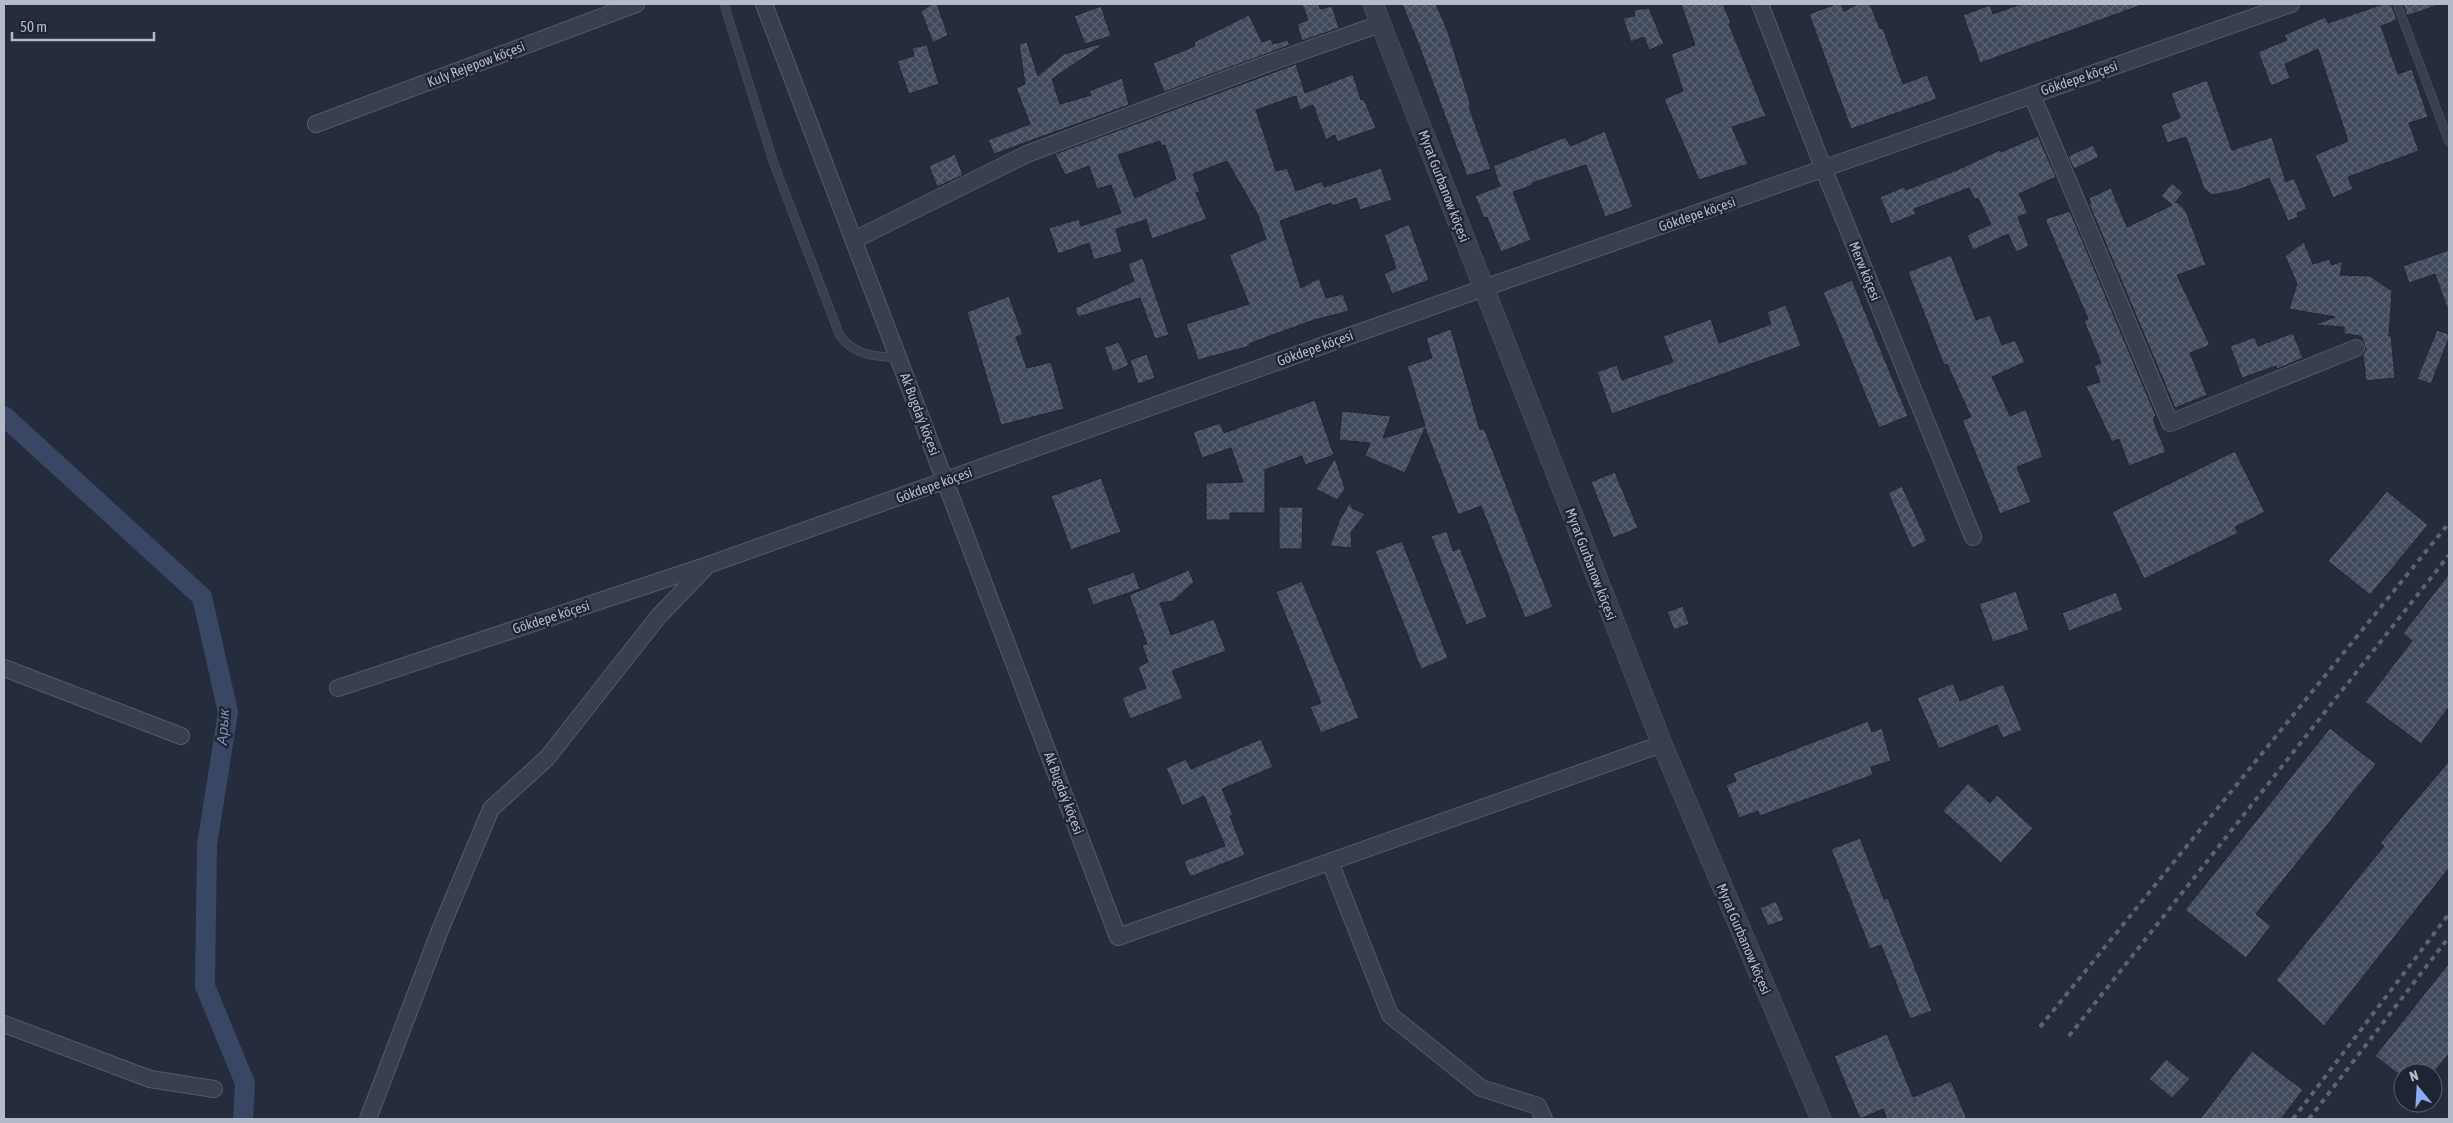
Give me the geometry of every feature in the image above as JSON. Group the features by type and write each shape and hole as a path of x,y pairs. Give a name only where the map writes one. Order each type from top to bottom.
{"street":[{"name":"Kuly Rejepow köçesi","path":"316,124 636,4"},
{"name":"Ak Bugdaý köçesi","path":"764,4 1118,937 1330,862"},
{"name":"Myrat Gurbanow köçesi","path":"1373,4 1662,744 1821,1119"},
{"name":"Merw köçesi","path":"1760,4 1824,170 1973,537"},
{"name":"Gökdepe köçesi","path":"338,688 708,565 1484,288 1824,170 2291,4"},
{"path":"854,240 1026,154 1261,66 1380,24"},
{"path":"2032,95 2170,423 2356,348"},
{"path":"368,1119 440,930 491,809 547,758 658,617 708,565"},
{"path":"4,668 180,736"},
{"path":"1544,1119 1538,1106 1481,1088 1390,1015 1330,862 1662,744"},
{"path":"4,1024 150,1079 214,1089"}],"lane":[{"path":"724,4 774,164 840,336 848,347 863,354 899,358"},
{"path":"2397,4 2449,142"}],"building":[{"path":"932,4 937,4 948,35 933,43 921,11"},
{"path":"1302,4 1319,4 1320,9 1332,6 1339,28 1302,41 1297,24 1308,20"},
{"path":"1402,4 1436,4 1448,32 1471,106 1469,107 1491,169 1467,176"},
{"path":"1681,4 1723,4 1731,23 1729,24 1766,116 1732,127 1748,164 1699,180 1664,99 1683,91 1671,54 1695,45"},
{"path":"1841,4 1844,11 1858,4 1870,4 1880,29 1883,28 1903,84 1927,75 1937,99 1851,129 1809,14"},
{"path":"2021,4 2138,4 2139,6 1980,63 1963,15 1990,5 1993,14"},
{"path":"2383,4 2391,4 2397,20 2381,26 2398,74 2412,69 2428,117 2409,123 2419,151 2348,177 2353,189 2333,198 2315,155 2348,141 2318,49 2285,64 2290,78 2271,86 2258,52 2287,40 2284,35 2325,17 2328,23"},
{"path":"2403,4 2435,4 2435,6 2407,16"},
{"path":"1101,6 1111,36 1085,44 1074,16"},
{"path":"1649,8 1664,44 1649,50 1644,37 1631,42 1623,18 1635,16 1634,10"},
{"path":"1249,15 1262,42 1271,39 1273,44 1288,40 1290,45 1164,92 1153,63 1195,46 1194,42"},
{"path":"1027,42 1038,76 1064,54 1100,44 1101,46 1052,79 1060,104 1091,95 1089,91 1122,78 1129,105 994,154 988,140 1030,124 1016,88 1025,84 1019,44"},
{"path":"927,45 939,84 909,94 897,61 914,56 912,48"},
{"path":"1296,64 1305,93 1353,74 1361,100 1364,99 1376,128 1337,142 1335,135 1326,140 1313,105 1300,110 1296,96 1256,110 1276,171 1287,168 1296,191 1322,181 1324,187 1381,168 1392,200 1360,210 1356,198 1332,206 1331,203 1280,221 1301,288 1319,278 1326,298 1343,294 1349,311 1314,320 1249,344 1250,346 1198,360 1186,324 1249,304 1229,255 1266,239 1258,215 1227,161 1193,174 1200,192 1196,193 1207,219 1152,239 1146,220 1116,229 1122,252 1094,260 1089,243 1058,254 1049,228 1079,219 1081,226 1121,213 1111,185 1097,189 1089,166 1065,175 1055,154","holes":["1160,141 1162,146 1165,145 1176,179 1135,198 1118,155"]},
{"path":"2207,80 2232,150 2272,137 2286,182 2294,178 2307,209 2297,213 2298,217 2288,221 2269,178 2238,190 2212,195 2204,189 2186,137 2167,143 2161,125 2180,118 2171,93"},
{"path":"1605,131 1633,207 1605,217 1586,165 1532,183 1533,185 1513,192 1531,240 1501,252 1487,217 1484,218 1475,196 1500,186 1493,166 1565,137 1571,146"},
{"path":"2038,136 2056,177 2019,194 2028,213 2018,217 2029,246 2016,252 2008,234 1973,250 1967,235 1991,224 1978,198 1975,200 1969,188 1914,209 1916,214 1891,224 1880,197 1904,187 1906,190"},
{"path":"2093,145 2099,157 2074,169 2068,156"},
{"path":"955,154 963,175 937,187 929,166"},
{"path":"2172,183 2183,193 2175,203 2177,202 2186,211 2206,265 2177,275 2210,345 2190,353 2207,395 2175,408 2089,204 2091,203 2089,198 2111,188 2127,227 2172,205 2161,196"},
{"path":"2070,211 2156,416 2154,417 2154,422 2166,452 2129,466 2119,439 2112,442 2086,386 2100,382 2094,366 2101,363 2084,321 2088,319 2045,219"},
{"path":"1409,224 1429,280 1392,294 1384,274 1396,268 1384,235"},
{"path":"2304,242 2313,264 2329,259 2332,265 2343,261 2340,275 2370,276 2392,291 2389,336 2391,336 2395,378 2366,381 2363,355 2366,349 2361,336 2344,334 2344,327 2314,325 2335,317 2289,309 2297,284 2285,256"},
{"path":"2449,250 2449,308 2447,308 2435,274 2409,283 2403,266"},
{"path":"1951,255 1976,320 1990,315 2002,345 2015,340 2025,362 1992,377 2010,416 2026,409 2043,457 2017,467 2031,502 2000,514 1962,420 1971,417 1947,364 1944,365 1908,272"},
{"path":"1143,258 1169,335 1155,339 1140,298 1078,317 1075,308 1134,281 1128,264"},
{"path":"1852,280 1908,416 1879,428 1823,292"},
{"path":"1009,296 1023,335 1016,337 1027,368 1051,362 1064,409 1001,425 967,312"},
{"path":"1786,305 1801,346 1612,414 1597,372 1617,365 1622,380 1673,362 1663,336 1711,319 1719,343 1771,324 1767,312"},
{"path":"1451,329 1480,430 1484,428 1553,607 1525,618 1481,506 1458,515 1425,428 1405,473 1365,456 1370,443 1339,440 1342,411 1391,416 1383,438 1425,426 1407,366 1432,358 1426,338"},
{"path":"2437,330 2449,334 2449,338 2431,384 2417,379"},
{"path":"2293,333 2303,358 2277,369 2276,366 2242,378 2230,346 2255,337 2258,346"},
{"path":"1119,342 1129,365 1113,372 1104,347"},
{"path":"1147,354 1155,378 1138,384 1130,360"},
{"path":"1315,400 1334,455 1305,465 1302,456 1265,470 1265,513 1230,513 1230,520 1206,520 1206,483 1243,482 1231,448 1202,458 1193,432 1220,423 1224,433"},
{"path":"2235,451 2265,512 2235,527 2238,533 2144,579 2112,512"},
{"path":"1335,458 1345,489 1337,500 1316,489"},
{"path":"1615,472 1638,528 1613,538 1591,482"},
{"path":"1101,478 1121,532 1071,550 1051,496"},
{"path":"1902,486 1927,541 1912,548 1888,493"},
{"path":"2387,491 2428,525 2370,595 2328,561"},
{"path":"1350,502 1352,508 1365,514 1351,532 1352,548 1330,546 1339,521"},
{"path":"1279,507 1303,507 1302,549 1279,549"},
{"path":"1447,531 1453,551 1460,548 1487,617 1466,625 1431,536"},
{"path":"1402,541 1448,658 1421,669 1375,551"},
{"path":"1189,570 1194,582 1173,601 1160,603 1171,635 1214,619 1226,651 1172,671 1183,698 1130,719 1122,698 1146,688 1138,667 1148,662 1142,645 1147,644 1129,595"},
{"path":"1134,572 1140,589 1093,605 1087,588"},
{"path":"2449,574 2449,707 2421,744 2365,702 2412,641 2403,633"},
{"path":"1302,581 1359,718 1321,733 1310,707 1321,703 1276,592"},
{"path":"2016,591 2029,630 1993,642 1979,604"},
{"path":"2116,592 2123,610 2069,631 2062,613"},
{"path":"1683,606 1689,624 1674,630 1667,612"},
{"path":"1953,683 1960,701 2003,684 2022,730 2003,738 1997,725 1939,749 1917,698"},
{"path":"1868,721 1872,732 1882,728 1891,761 1871,767 1873,775 1760,816 1758,811 1739,818 1726,785 1736,781 1733,773"},
{"path":"2330,728 2376,764 2256,914 2271,926 2246,958 2185,910"},
{"path":"1261,739 1273,767 1222,789 1233,815 1230,816 1245,855 1190,877 1184,861 1225,846 1204,796 1182,806 1166,768 1186,759 1191,769"},
{"path":"2449,761 2449,868 2324,1026 2276,980 2384,846 2380,843"},
{"path":"1968,783 1990,803 1997,795 2033,828 2001,863 1943,811"},
{"path":"1860,838 1884,899 1888,898 1932,1011 1910,1019 1881,945 1870,949 1831,849"},
{"path":"1776,901 1784,920 1768,926 1760,908"},
{"path":"2449,963 2449,1054 2441,1063 2393,1063 2393,1070 2375,1056"},
{"path":"1887,1034 1913,1097 1951,1081 1967,1119 1887,1119 1883,1109 1860,1119 1834,1056"},
{"path":"2252,1051 2303,1090 2281,1119 2200,1119"},
{"path":"2166,1059 2190,1079 2172,1098 2149,1079"}],"waterway":[{"name":"Арык","path":"4,416 202,597 228,712 207,845 205,986 245,1083 243,1119"}],"railway":[{"path":"2040,1027 2449,523"},
{"path":"2069,1036 2449,555"},
{"path":"2293,1119 2449,914"},
{"path":"2309,1119 2449,937"}]}
